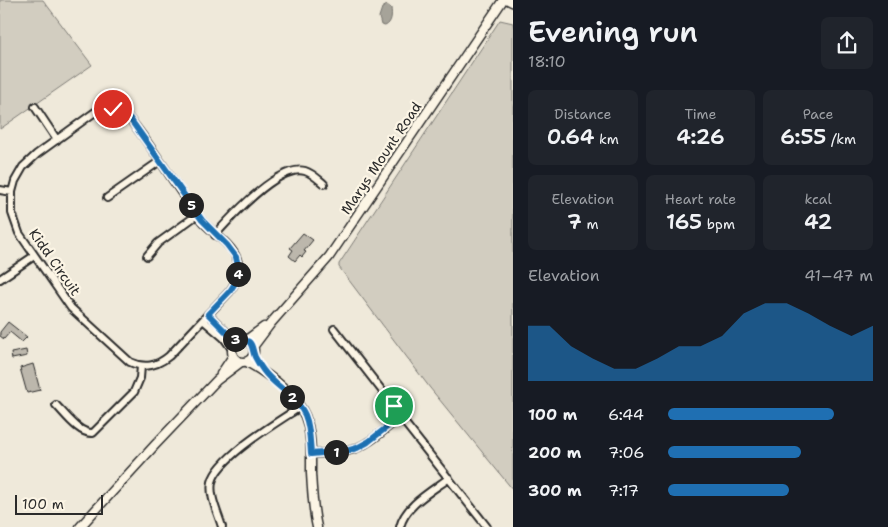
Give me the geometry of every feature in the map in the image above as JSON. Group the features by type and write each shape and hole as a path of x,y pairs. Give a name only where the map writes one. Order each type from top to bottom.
{"main road":[{"path":"509,0 513,2"}],"street":[{"name":"Marys Mount Road","path":"244,362 270,323 329,257 503,0"},
{"path":"35,107 57,140"},
{"name":"Kidd Circuit","path":"107,108 123,112 128,116 160,161 197,215 234,253 239,270 234,285 164,361 152,366 141,366 130,362 71,308 34,256 15,224 12,213 12,192 15,181 23,167 37,154 95,112 107,108"},
{"path":"107,198 160,161"},
{"path":"216,234 244,204 288,172 304,171 324,184"},
{"path":"0,190 12,192"},
{"path":"148,256 158,243 197,215"},
{"path":"0,279 34,256"},
{"path":"208,314 229,335 242,341 253,351 264,372"},
{"path":"203,320 224,338 233,352 244,362 264,372 288,393 300,407 308,424 313,504 317,527"},
{"name":"Marys Mount Road","path":"233,352 242,341 270,323"},
{"path":"334,329 394,406 400,417 487,527"},
{"path":"218,380 233,352"},
{"path":"80,527 218,380 244,362"},
{"path":"56,405 83,431 89,434 93,433 134,392 140,378 141,366"},
{"path":"222,527 212,490 214,476 219,468 254,437 300,407"},
{"path":"311,454 346,451 357,448 368,442 400,417"},
{"path":"400,527 411,508 449,478"}],"shaded area":[{"path":"0,0 43,0 92,65 0,129"},
{"path":"387,5 391,8 391,16 389,23 385,26 381,25 379,17 382,8"},
{"path":"500,20 513,23 513,490 430,388 339,267 339,264"}],"building":[{"path":"303,233 313,240 304,251 306,252 302,257 300,255 295,261 289,256 293,250 290,248"},
{"path":"8,322 27,337 22,342 10,332 4,339 0,336 0,332"},
{"path":"26,350 27,356 12,359 11,353"},
{"path":"33,364 40,390 27,393 20,368"}],"route":[{"path":"113,109 123,112 134,123 207,227 234,253 239,270 237,280 230,291 208,314 229,335 239,341 242,340 251,344 254,349 254,355 264,372 288,393 300,407 308,424 311,454 346,451 368,442 400,417 394,406"}]}
